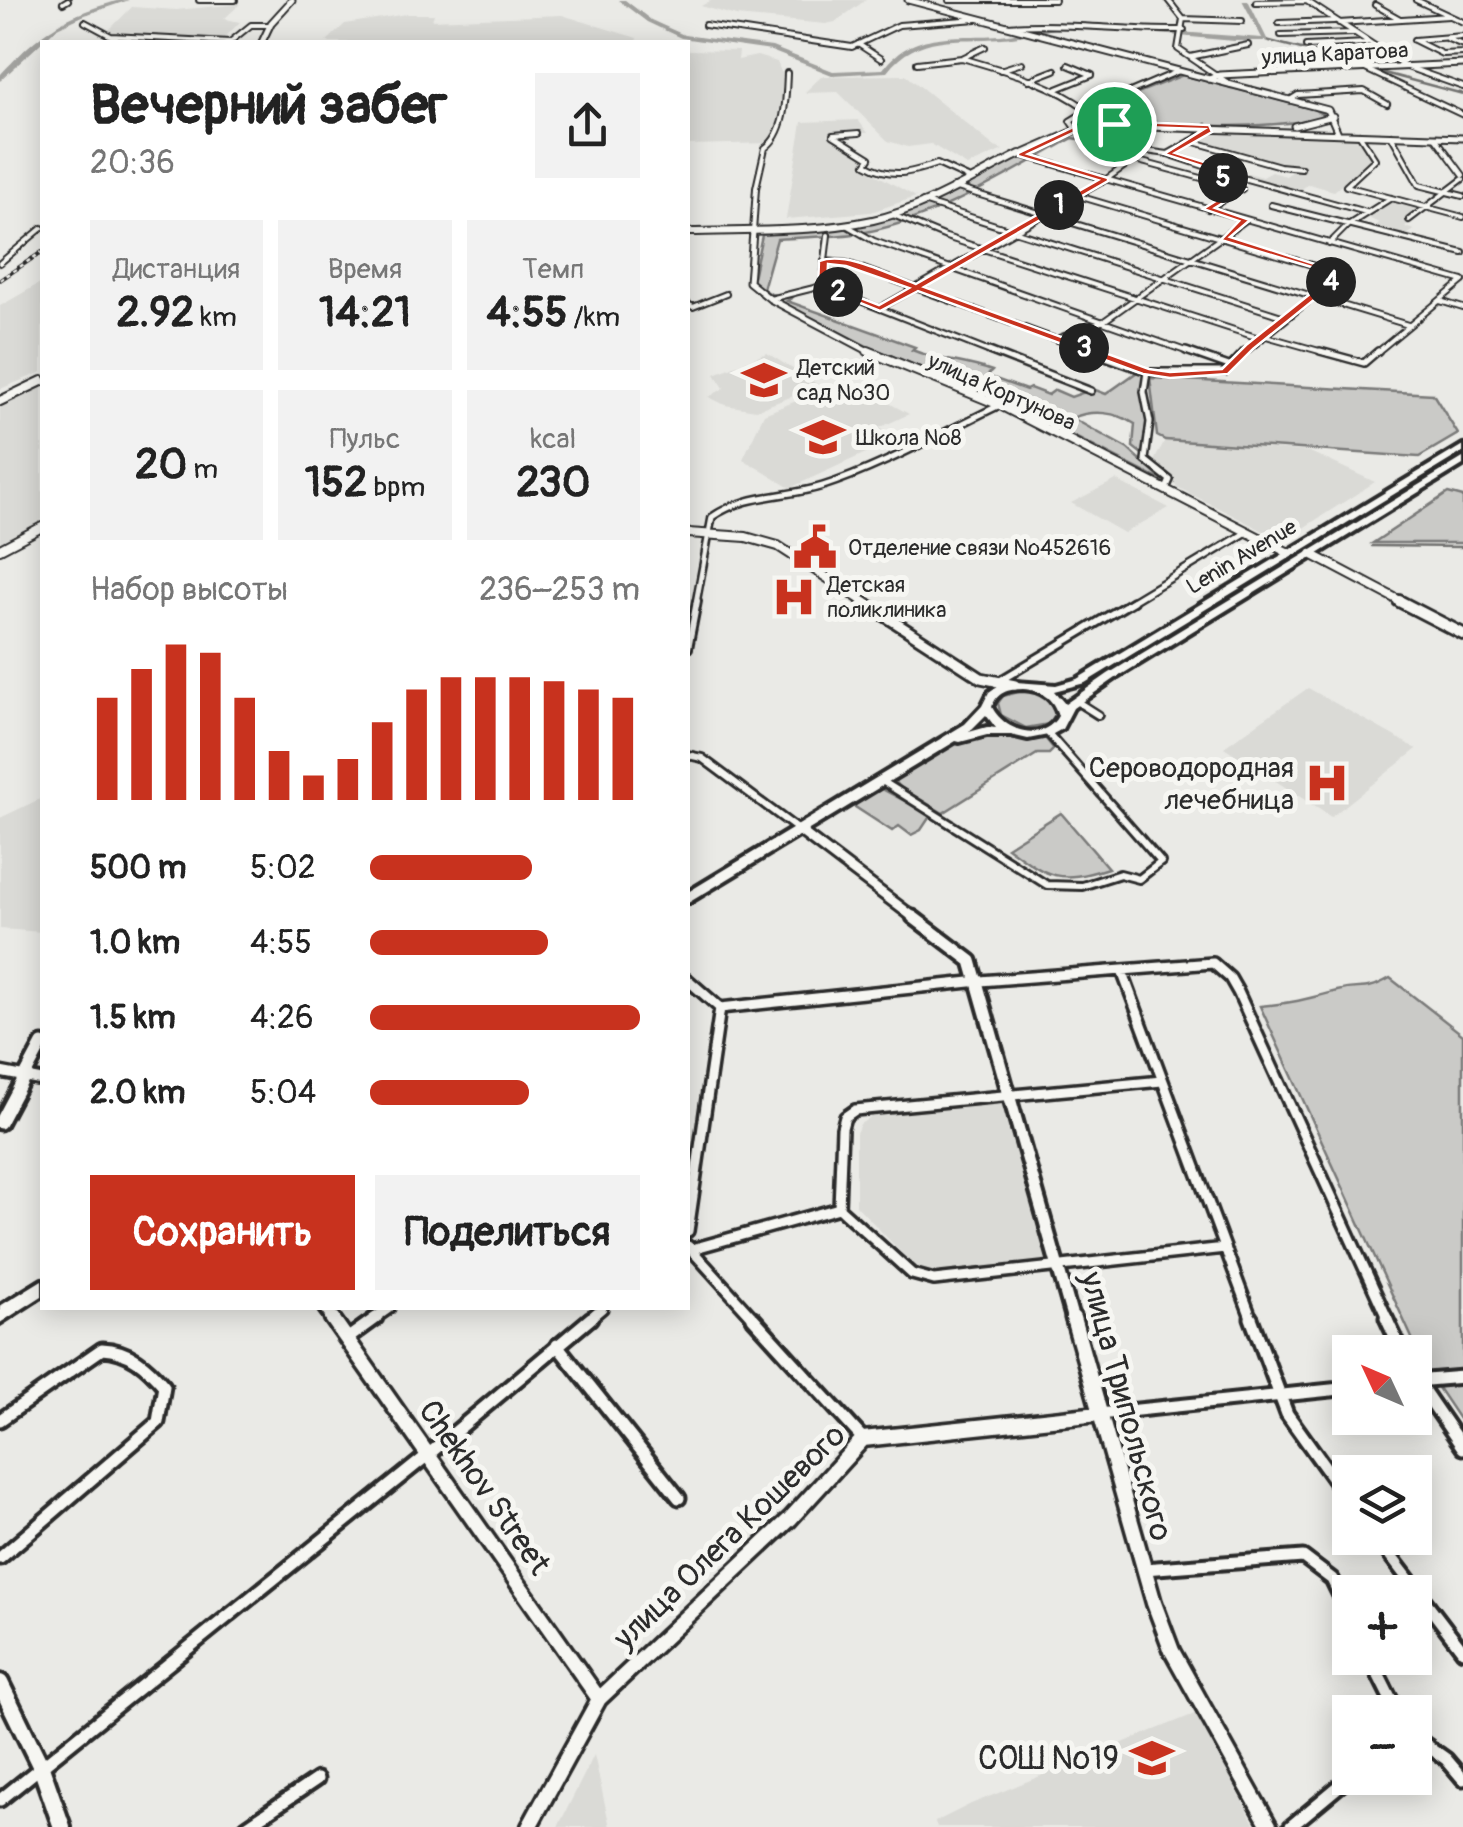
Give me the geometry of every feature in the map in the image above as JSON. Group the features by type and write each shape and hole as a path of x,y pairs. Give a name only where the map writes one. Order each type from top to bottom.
{"main road":[{"path":"263,40 270,25 292,0"},
{"name":"улица Каратова","path":"908,0 1328,110 1333,116"},
{"path":"1277,130 1333,116 1338,132"},
{"path":"690,232 753,232 846,224 893,215 1075,128 1114,124 1463,138"},
{"path":"0,401 40,382"},
{"name":"Lenin Avenue","path":"1037,688 1056,688 1080,681 1463,448"},
{"name":"Lenin Avenue","path":"1064,716 1076,701 1463,461"},
{"path":"1293,550 1463,634"},
{"path":"690,897 935,750 969,727 999,690 1015,685 1037,688 1060,702 1064,716 1058,726 1047,732 974,733 935,750"},
{"path":"988,703 995,722 1015,733"},
{"path":"0,1313 40,1288"},
{"path":"0,1683 41,1767 62,1827"}],"street":[{"path":"199,0 235,0"},
{"path":"949,0 1056,0"},
{"path":"1168,0 1183,18 1178,49 1231,85"},
{"path":"1256,2 1306,0 1407,67 1463,87"},
{"path":"1416,0 1463,22"},
{"path":"1375,5 1400,19"},
{"path":"1279,24 1449,16"},
{"path":"1183,18 1242,21"},
{"path":"705,25 852,48 900,25 978,19"},
{"path":"86,22 111,36 147,40"},
{"name":"улица Каратова","path":"1008,26 1055,23 1183,32"},
{"path":"232,40 251,25 270,25"},
{"path":"1281,35 1354,33"},
{"path":"1463,36 1414,40 1442,54 1463,54"},
{"path":"1444,37 1463,45"},
{"path":"1306,46 1369,42"},
{"path":"858,44 873,50 881,60"},
{"path":"1190,57 1248,44"},
{"path":"917,63 962,58 985,47"},
{"path":"962,58 1057,89 1088,110"},
{"path":"1000,70 1022,63"},
{"name":"улица Каратова","path":"1209,79 1219,75 1463,64"},
{"path":"1057,89 1092,75 1068,65"},
{"path":"1365,69 1463,115"},
{"path":"1030,80 1054,70"},
{"path":"1075,128 1069,125 1070,120 1088,110 1179,71"},
{"path":"787,73 786,100 775,141 765,148 756,188 750,282 770,299 822,286 1091,391"},
{"path":"1290,100 1298,95 1364,91 1388,104"},
{"path":"1168,154 1209,130 1206,127"},
{"path":"859,133 832,134 870,158 866,164 882,175 894,176 937,164 970,179"},
{"path":"1360,134 1375,159 1346,186 1463,216"},
{"path":"1391,135 1419,185 1463,196"},
{"path":"1409,220 1463,177 1435,136"},
{"path":"1192,141 1300,168"},
{"path":"880,308 1152,150 1366,212"},
{"path":"1021,155 1463,281"},
{"path":"1132,160 1242,189 1208,209"},
{"path":"1216,182 1228,174"},
{"path":"954,187 1408,325"},
{"path":"824,261 847,263 1147,372 1170,375 1225,372 1342,274 1074,195"},
{"path":"1329,244 1348,225 1391,198"},
{"path":"923,202 1288,318"},
{"path":"1272,205 1463,253"},
{"path":"893,215 984,250 1136,299 1360,363 1369,362 1463,281"},
{"path":"1059,338 1104,321 1246,220"},
{"path":"846,224 874,241 1229,366"},
{"path":"0,263 40,230"},
{"path":"822,286 828,235"},
{"path":"690,305 726,294"},
{"name":"улица Кортунова","path":"770,299 875,355 1000,405 1247,532 1293,550"},
{"path":"1440,302 1463,308"},
{"path":"1147,372 1144,392 1150,422 1145,460 1170,480 1166,489"},
{"path":"690,638 712,534 712,517 762,494 804,493 827,486 1000,405"},
{"path":"0,549 40,528"},
{"path":"996,683 1247,532"},
{"path":"690,533 762,540 793,553 968,670 984,684 988,703"},
{"path":"968,670 996,683 1015,685"},
{"path":"1076,701 1098,716"},
{"path":"882,781 1047,885 1082,886 1120,874 1139,878 1161,862 1047,732"},
{"path":"690,755 702,758 971,961 980,981"},
{"path":"690,982 720,1008 1205,963 1225,972 1238,992 1394,1335"},
{"path":"1122,971 1279,1395 1302,1438 1332,1478"},
{"name":"улица Трипольского","path":"980,981 1144,1569 1172,1650 1270,1827"},
{"path":"690,1217 720,1008"},
{"path":"0,1123 40,1048"},
{"path":"0,1072 40,1079"},
{"path":"839,1208 842,1128 845,1118 855,1110 1162,1081"},
{"path":"839,1208 912,1274 934,1280 1225,1248"},
{"path":"839,1208 690,1247 863,1440"},
{"name":"Chekhov Street","path":"327,1310 599,1699"},
{"path":"346,1339 385,1310"},
{"path":"0,1800 429,1454 600,1310"},
{"path":"557,1345 679,1498"},
{"path":"0,1420 102,1349 111,1349 148,1366 164,1386 158,1422 0,1558"},
{"path":"1432,1379 1463,1377"},
{"name":"улица Олега Кошевого","path":"529,1827 599,1699 790,1519 863,1440 1332,1390"},
{"path":"1432,1404 1463,1448"},
{"path":"1390,1555 1463,1651"},
{"path":"1144,1569 1303,1557 1332,1579"},
{"path":"1432,1749 1463,1779"},
{"path":"246,1827 317,1779"},
{"path":"1290,1827 1332,1791"}],"shaded area":[{"path":"712,0 866,0 826,24 736,16 701,6"},
{"path":"240,4 224,19 240,22 222,40 156,40 111,34 109,30 132,7 176,10"},
{"path":"406,14 434,14 432,20 562,15 637,38 328,40 345,24"},
{"path":"690,50 739,51 738,60 757,56 777,62 781,72 787,72 773,143 690,145"},
{"path":"906,75 1003,150 967,166 931,144 908,147 888,141 838,92 804,93 822,76"},
{"path":"1183,75 1313,109 1327,117 1270,125 1212,126 1097,114 1127,97"},
{"path":"858,120 868,133 828,134 869,157 861,166 916,197 871,212 786,219 802,122"},
{"path":"1097,125 1133,127 1094,128 967,196 912,220 854,234 777,239 763,289 771,294 796,295 787,301 915,347 912,350 922,354 992,371 987,376 1048,395 1055,390 1071,397 1093,389 1106,394 1140,370 1144,372 1141,391 1147,421 1142,454 1133,447 1135,424 1128,420 1096,413 1072,418 1128,449 1164,482 1000,399 867,346 760,291 752,282 762,235 889,218 1069,132"},
{"path":"1220,130 1361,137 1374,159 1334,191 1309,184 1297,192 1243,176 1248,173 1263,177 1272,172 1286,176 1296,169 1199,142"},
{"path":"1392,199 1430,209 1405,227 1414,230 1403,238 1370,231 1379,223 1364,216"},
{"path":"40,283 40,373 0,389 0,306"},
{"name":"Детский сад №30","path":"767,353 820,386 756,410 725,405 709,397 724,388 715,374"},
{"path":"1150,378 1433,394 1458,434 1419,457 1165,440 1157,436"},
{"name":"Школа №8","path":"858,386 909,414 879,428 896,439 790,488 743,459 764,414 821,391 828,394"},
{"path":"40,388 40,521 0,542 0,407"},
{"path":"1165,440 1310,452 1375,482 1283,541 1177,487 1153,463"},
{"path":"1116,480 1169,508 1124,533 1071,503"},
{"path":"1448,493 1463,497 1463,543 1373,543"},
{"name":"Сероводородная лечебница","path":"1308,688 1417,749 1331,817 1224,747"},
{"path":"1026,690 1041,694 1052,703 1056,713 1049,724 1026,728 1001,715 998,703 1003,696"},
{"path":"981,734 1045,738 1054,749 1049,754 1037,754 943,813 894,780 964,739"},
{"path":"880,788 931,815 921,830 911,835 899,826 892,831 852,805"},
{"path":"40,799 40,932 0,929 0,818"},
{"path":"1061,813 1108,868 1077,876 1055,875 1033,866 1007,847"},
{"path":"1390,978 1463,1035 1463,1425 1432,1379 1432,1335 1411,1335 1260,1006"},
{"path":"1004,1099 1048,1263 938,1273 915,1267 856,1205 856,1133 860,1124 880,1111"},
{"name":"СОШ №19","path":"1197,1713 1256,1827 937,1827 935,1822 971,1804"},
{"path":"594,1755 610,1827 558,1827"}],"waterway":[{"path":"0,79 55,27 83,13 126,0"},
{"path":"621,0 649,21 683,37 772,49 832,73 885,71 908,48 939,39 1006,36 1068,25"},
{"path":"1096,28 1266,40 1245,0"},
{"path":"1266,40 1364,65"},
{"path":"1373,70 1463,94"},
{"path":"1372,546 1463,547"}],"railway":[{"path":"0,280 40,253"}],"place":[{"name":"Детский сад №30","path":"764,380"},
{"name":"Школа №8","path":"823,437"},
{"name":"Отделение связи №452616","path":"815,547"},
{"name":"Детская поликлиника","path":"794,597"},
{"name":"Сероводородная лечебница","path":"1327,783"},
{"name":"СОШ №19","path":"1152,1758"}],"route":[{"path":"1114,124 1075,128 1021,155 1105,180 917,288 880,308 822,286 824,261 847,263 917,288 1059,338 1147,372 1170,375 1225,372 1249,347 1342,274 1224,238 1246,220 1208,209 1242,189 1216,182 1228,174 1220,170 1168,154 1209,130 1206,127 1114,124"}]}
